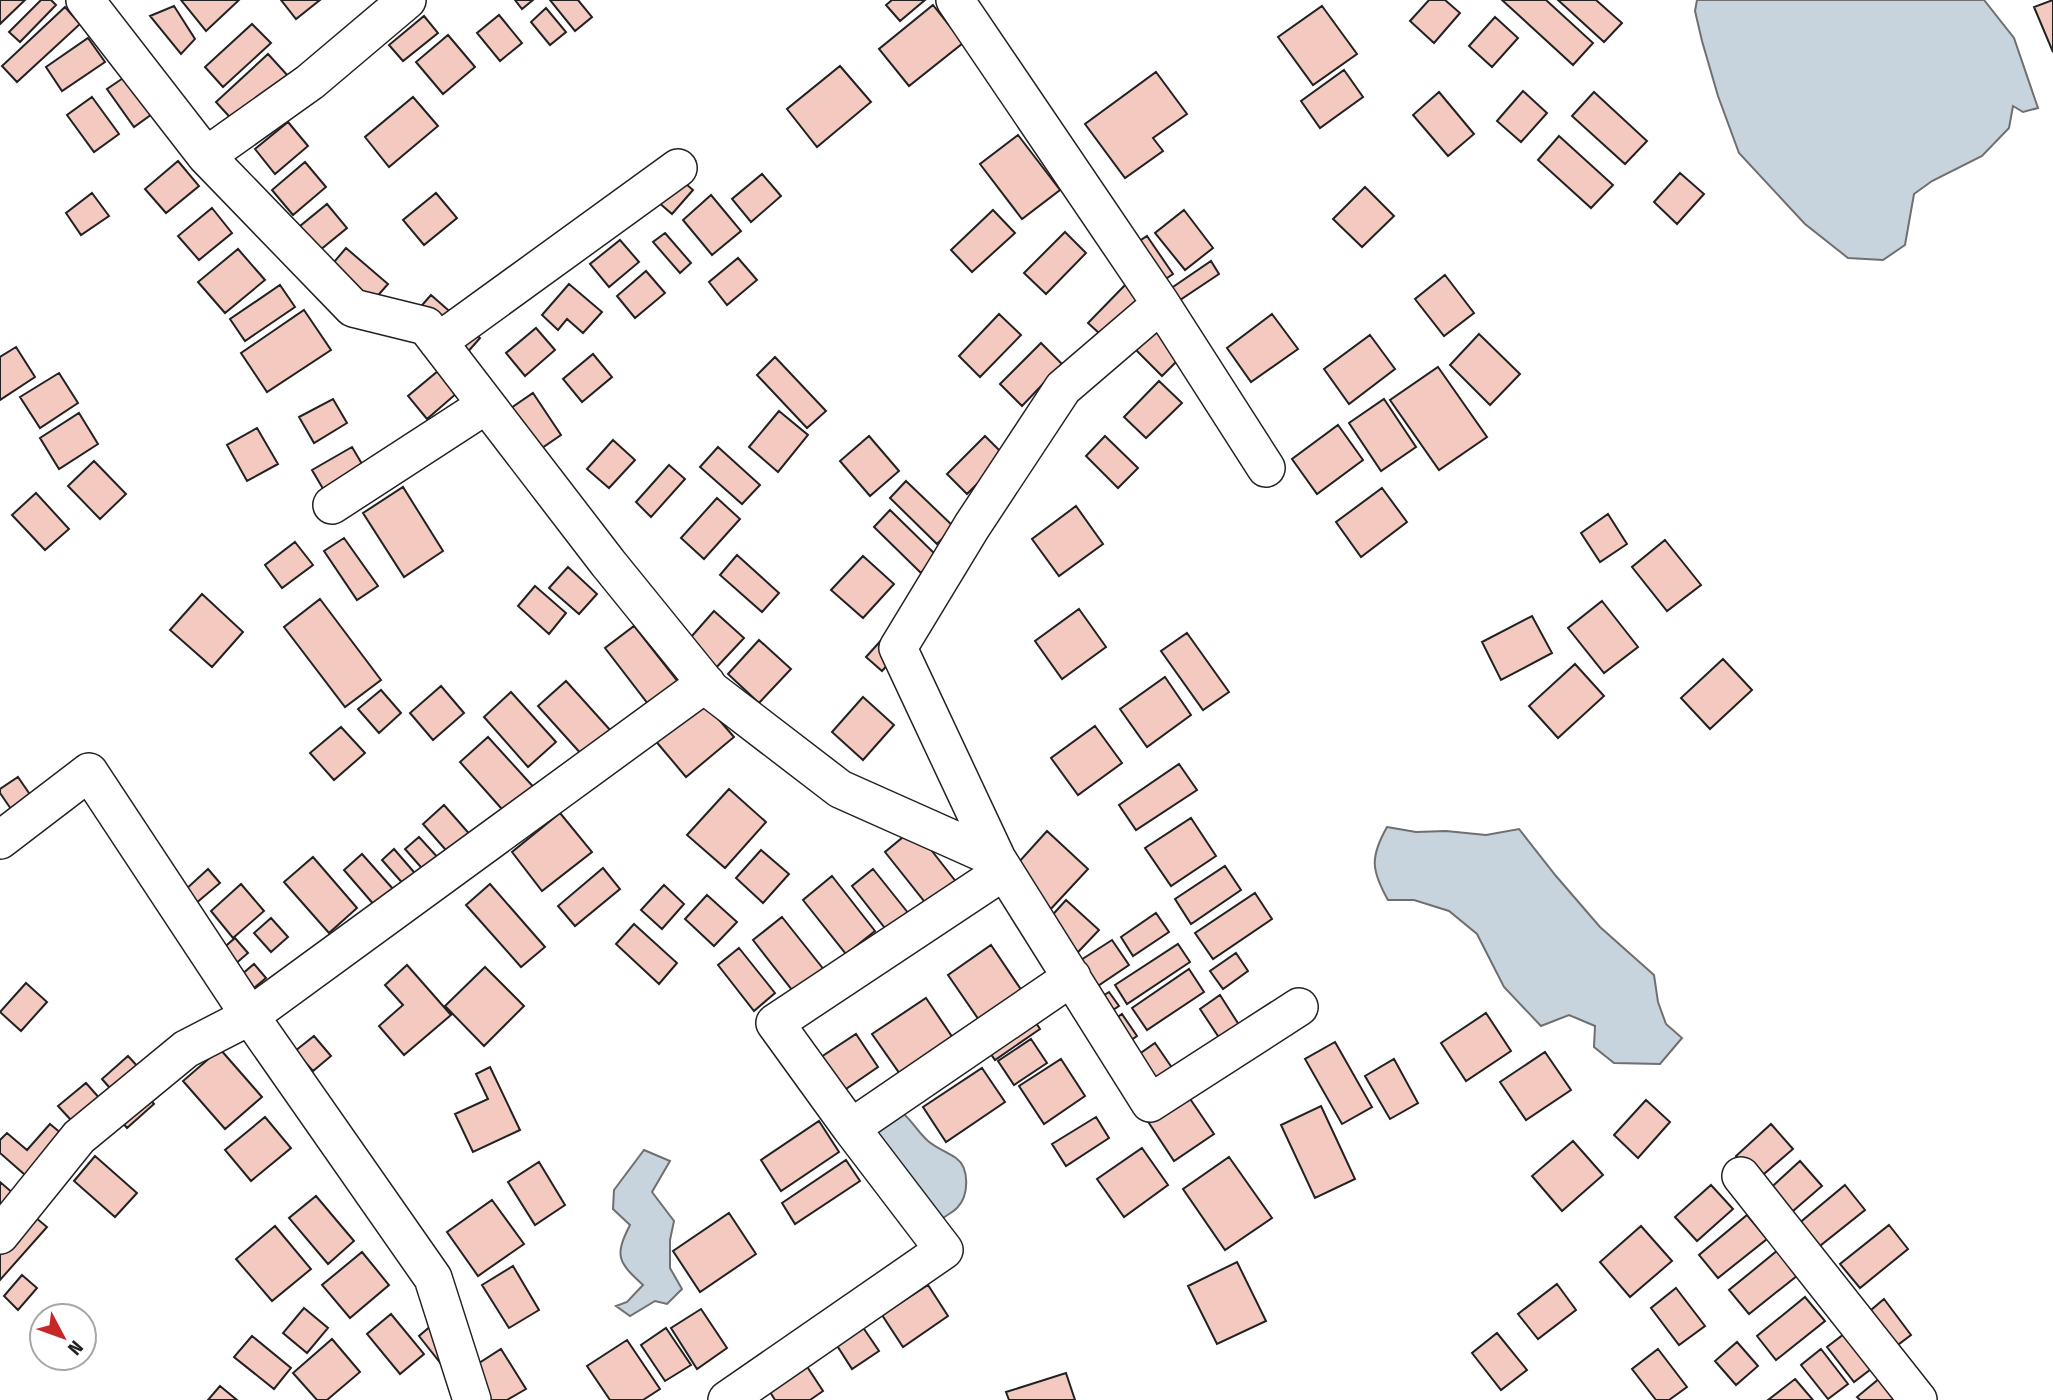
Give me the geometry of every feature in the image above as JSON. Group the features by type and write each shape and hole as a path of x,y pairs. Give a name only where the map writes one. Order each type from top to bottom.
{"street":[{"path":"85,0 206,156 353,308 426,326 608,563 711,691 840,789 1001,865"},
{"path":"206,156 310,82 407,0"},
{"path":"955,0 1161,304 1266,468"},
{"path":"438,342 677,168"},
{"path":"1161,304 1063,388 972,526 898,648 1001,865 1150,1103 1299,1007"},
{"path":"332,505 486,405"},
{"path":"0,1235 79,1137 186,1049 250,1016 706,683"},
{"path":"0,840 89,772 250,1016 433,1278 472,1400"},
{"path":"727,1400 944,1250 775,1023 1001,865"},
{"path":"851,1128 1072,977"},
{"path":"1741,1176 1918,1400"}],"shaded area":[{"path":"1697,0 1984,0 2014,38 2038,108 2023,112 2013,106 2009,128 1982,156 1932,181 1914,194 1905,245 1883,260 1848,258 1805,224 1739,153 1702,41 1695,11"},
{"path":"1387,827 1416,832 1446,831 1486,835 1519,829 1600,927 1654,975 1658,1002 1666,1024 1682,1038 1660,1064 1614,1063 1594,1047 1595,1026 1569,1015 1541,1026 1504,987 1477,934 1449,911 1414,900 1388,900 1378,880 1375,864 1375,855"},
{"path":"893,1105 928,1141 956,1158 964,1168 964,1197 957,1208 943,1218 932,1217 877,1150 875,1116"},
{"path":"644,1150 670,1161 652,1192 674,1221 670,1240 670,1268 682,1289 667,1304 655,1301 630,1316 616,1306 627,1302 643,1285 628,1270 621,1258 622,1244 630,1225 613,1209 614,1190"}],"building":[{"path":"0,0 25,0 0,24"},
{"path":"41,0 51,0 56,5 20,42 9,32"},
{"path":"181,0 239,0 206,31"},
{"path":"281,0 320,0 296,19"},
{"path":"515,0 533,0 522,9"},
{"path":"550,0 578,0 592,17 575,31"},
{"path":"892,0 925,0 900,21 886,5"},
{"path":"1429,0 1445,0 1460,13 1434,43 1410,21"},
{"path":"1502,0 1546,0 1593,43 1573,65"},
{"path":"1558,0 1596,0 1622,23 1604,42"},
{"path":"2053,0 2053,52 2034,7"},
{"path":"933,5 963,43 909,86 879,49"},
{"path":"174,6 195,39 181,54 150,16"},
{"path":"1322,6 1357,54 1313,85 1278,37"},
{"path":"65,7 80,24 17,82 2,66"},
{"path":"546,8 566,32 550,45 531,22"},
{"path":"499,15 522,43 500,61 477,33"},
{"path":"424,16 438,33 403,61 389,45"},
{"path":"1495,17 1518,38 1492,67 1469,46"},
{"path":"252,24 271,43 223,87 205,67"},
{"path":"448,35 475,67 443,94 416,62"},
{"path":"88,38 105,62 62,91 46,67"},
{"path":"268,54 289,77 237,125 216,102"},
{"path":"840,66 871,102 817,147 787,109"},
{"path":"1344,70 1363,97 1320,128 1301,101"},
{"path":"132,72 159,109 134,127 107,89"},
{"path":"1156,72 1187,114 1153,138 1163,151 1125,178 1085,124"},
{"path":"1523,91 1547,113 1521,142 1497,121"},
{"path":"1439,92 1474,134 1448,156 1413,115"},
{"path":"1594,92 1647,141 1625,164 1572,116"},
{"path":"92,97 119,134 94,152 67,115"},
{"path":"413,97 438,126 389,167 365,137"},
{"path":"288,122 308,146 275,174 255,149"},
{"path":"1018,135 1060,190 1022,219 980,164"},
{"path":"1559,136 1613,185 1591,208 1538,160"},
{"path":"178,161 199,186 166,213 145,189"},
{"path":"305,162 326,187 293,215 272,190"},
{"path":"671,171 693,190 672,214 650,195"},
{"path":"1680,173 1704,194 1677,224 1654,202"},
{"path":"762,174 781,196 751,222 732,199"},
{"path":"1365,187 1394,216 1362,247 1333,219"},
{"path":"92,193 109,216 81,235 66,213"},
{"path":"436,193 457,218 424,245 403,220"},
{"path":"711,195 741,231 712,255 683,220"},
{"path":"327,204 347,228 314,255 294,231"},
{"path":"212,208 232,233 199,260 178,236"},
{"path":"993,210 1015,233 972,272 951,250"},
{"path":"1184,210 1213,248 1185,270 1155,233"},
{"path":"1065,232 1086,253 1046,294 1024,273"},
{"path":"665,233 691,263 680,273 653,242"},
{"path":"1147,236 1173,274 1155,286 1129,248"},
{"path":"620,240 639,262 609,287 590,264"},
{"path":"346,248 388,284 359,317 318,281"},
{"path":"238,249 265,280 225,313 198,282"},
{"path":"738,258 757,280 727,305 709,282"},
{"path":"1211,261 1219,274 1177,302 1170,289"},
{"path":"646,271 665,293 635,318 617,296"},
{"path":"1445,275 1474,313 1444,336 1415,299"},
{"path":"1129,281 1150,302 1110,343 1088,323"},
{"path":"569,284 602,312 583,333 567,319 558,330 542,315"},
{"path":"280,285 295,307 245,341 230,319"},
{"path":"431,295 480,338 465,355 416,312"},
{"path":"304,310 331,350 267,392 241,353"},
{"path":"999,314 1021,335 980,377 959,356"},
{"path":"1272,314 1298,349 1251,382 1227,348"},
{"path":"1146,318 1184,354 1162,376 1125,339"},
{"path":"536,328 555,350 525,376 506,353"},
{"path":"1479,334 1520,374 1490,405 1450,365"},
{"path":"1370,335 1395,369 1349,404 1324,369"},
{"path":"1041,343 1062,364 1022,406 1000,384"},
{"path":"16,347 35,377 0,400 0,357"},
{"path":"593,354 612,377 582,402 563,379"},
{"path":"775,357 826,411 807,428 757,375"},
{"path":"1438,367 1487,437 1439,470 1390,400"},
{"path":"438,371 457,393 427,419 408,396"},
{"path":"59,373 78,403 40,428 20,397"},
{"path":"1159,381 1182,403 1146,438 1124,417"},
{"path":"533,393 561,435 539,450 511,408"},
{"path":"333,399 347,423 314,443 299,417"},
{"path":"1384,399 1416,447 1381,471 1349,423"},
{"path":"779,411 808,435 778,472 749,447"},
{"path":"79,413 98,444 59,469 40,438"},
{"path":"1338,425 1363,460 1317,494 1292,459"},
{"path":"257,428 278,464 247,481 227,445"},
{"path":"869,436 899,471 870,496 840,461"},
{"path":"985,436 1005,456 967,494 947,474"},
{"path":"1105,436 1138,468 1118,488 1086,456"},
{"path":"613,440 635,460 609,488 587,469"},
{"path":"352,447 372,481 332,504 312,470"},
{"path":"718,447 760,485 742,504 700,467"},
{"path":"94,461 126,494 100,519 68,486"},
{"path":"669,465 685,479 651,517 636,502"},
{"path":"906,481 954,527 937,544 890,498"},
{"path":"403,487 443,551 404,577 363,513"},
{"path":"1382,488 1407,522 1361,557 1336,522"},
{"path":"36,493 69,529 45,550 12,515"},
{"path":"717,498 740,519 704,559 681,538"},
{"path":"1076,506 1103,544 1059,576 1032,539"},
{"path":"890,510 937,556 921,573 874,527"},
{"path":"1608,514 1627,544 1600,562 1581,533"},
{"path":"344,538 378,586 357,600 324,551"},
{"path":"1665,540 1701,585 1667,611 1632,567"},
{"path":"295,542 313,565 282,588 265,565"},
{"path":"737,555 779,593 762,612 720,575"},
{"path":"863,556 894,584 863,618 831,590"},
{"path":"568,567 597,594 579,614 549,588"},
{"path":"535,586 566,613 549,634 518,606"},
{"path":"202,594 243,632 212,667 170,630"},
{"path":"320,599 381,680 345,707 284,627"},
{"path":"1602,601 1638,647 1604,673 1568,628"},
{"path":"1079,609 1106,647 1062,679 1035,641"},
{"path":"714,611 744,638 713,671 684,645"},
{"path":"1532,616 1552,653 1501,680 1482,642"},
{"path":"634,626 682,687 652,709 605,648"},
{"path":"1187,633 1229,692 1203,710 1161,651"},
{"path":"885,636 901,650 882,671 866,657"},
{"path":"759,640 791,669 759,703 728,674"},
{"path":"1723,659 1752,690 1710,729 1681,698"},
{"path":"1575,664 1604,696 1558,738 1529,706"},
{"path":"1165,677 1191,715 1147,747 1120,709"},
{"path":"566,681 611,731 583,756 538,706"},
{"path":"441,686 464,713 433,740 410,713"},
{"path":"381,690 401,713 379,733 358,709"},
{"path":"511,692 556,742 528,767 484,717"},
{"path":"863,697 894,725 863,760 832,732"},
{"path":"701,699 734,737 686,777 654,739"},
{"path":"1095,726 1122,763 1078,795 1051,758"},
{"path":"341,727 365,753 334,780 310,753"},
{"path":"488,737 538,792 509,817 460,762"},
{"path":"1179,764 1197,790 1136,830 1119,805"},
{"path":"18,777 44,815 24,828 0,793 0,789"},
{"path":"729,789 766,822 725,868 687,835"},
{"path":"444,805 487,854 466,873 423,824"},
{"path":"560,813 592,852 542,891 512,852"},
{"path":"1191,818 1216,856 1171,886 1145,848"},
{"path":"914,828 957,883 928,906 885,852"},
{"path":"1047,831 1088,869 1048,912 1008,874"},
{"path":"419,837 441,861 427,874 405,849"},
{"path":"394,849 426,886 414,896 382,860"},
{"path":"761,850 789,874 763,903 736,878"},
{"path":"362,854 401,898 382,914 344,870"},
{"path":"313,857 357,908 329,933 284,882"},
{"path":"1225,866 1241,890 1191,924 1175,899"},
{"path":"603,868 620,889 575,926 558,906"},
{"path":"208,869 220,883 195,904 184,891"},
{"path":"873,869 909,914 888,932 852,886"},
{"path":"832,876 875,931 846,954 803,900"},
{"path":"241,884 264,911 233,938 211,911"},
{"path":"490,884 545,947 521,967 466,905"},
{"path":"664,885 684,904 662,929 641,910"},
{"path":"1255,893 1272,919 1213,959 1195,933"},
{"path":"707,895 737,922 714,946 685,919"},
{"path":"1066,900 1099,930 1060,971 1028,942"},
{"path":"1156,913 1169,932 1133,956 1121,937"},
{"path":"782,917 825,971 796,995 753,940"},
{"path":"271,918 288,937 271,952 254,933"},
{"path":"634,924 677,963 659,984 616,944"},
{"path":"235,938 248,953 219,978 206,963"},
{"path":"1112,940 1129,965 1074,1002 1056,976"},
{"path":"1178,944 1190,962 1127,1004 1115,985"},
{"path":"991,945 1024,994 981,1023 948,975"},
{"path":"739,948 775,993 754,1011 718,965"},
{"path":"1236,953 1248,971 1223,989 1210,971"},
{"path":"254,964 266,978 241,999 229,985"},
{"path":"407,965 451,1015 404,1055 379,1026 403,1005 385,985"},
{"path":"485,967 524,1006 484,1046 445,1006"},
{"path":"1189,969 1204,992 1147,1030 1132,1008"},
{"path":"26,983 47,1002 21,1031 0,1012"},
{"path":"1109,992 1119,1006 1089,1026 1079,1011"},
{"path":"1220,995 1241,1028 1222,1042 1200,1009"},
{"path":"926,998 953,1038 900,1074 872,1034"},
{"path":"1023,1003 1040,1029 995,1060 977,1034"},
{"path":"1486,1013 1511,1051 1466,1081 1441,1043"},
{"path":"1122,1014 1137,1036 1110,1055 1096,1032"},
{"path":"856,1034 878,1067 843,1091 821,1057"},
{"path":"314,1036 331,1056 313,1071 295,1051"},
{"path":"1031,1039 1047,1063 1014,1085 998,1061"},
{"path":"1335,1042 1372,1107 1342,1124 1305,1059"},
{"path":"1155,1043 1177,1075 1139,1101 1118,1069"},
{"path":"220,1049 262,1097 225,1129 183,1081"},
{"path":"1545,1052 1571,1090 1526,1120 1500,1082"},
{"path":"128,1056 150,1080 123,1103 102,1079"},
{"path":"1061,1059 1085,1096 1044,1124 1019,1086"},
{"path":"1394,1059 1418,1103 1390,1119 1365,1076"},
{"path":"490,1067 520,1130 473,1152 455,1114 488,1099 476,1074"},
{"path":"982,1068 1005,1102 946,1142 923,1107"},
{"path":"86,1083 109,1109 82,1132 58,1106"},
{"path":"1184,1090 1214,1134 1174,1161 1145,1117"},
{"path":"143,1091 154,1104 127,1128 116,1115"},
{"path":"1646,1100 1670,1122 1638,1158 1614,1135"},
{"path":"1321,1106 1355,1179 1315,1198 1281,1125"},
{"path":"265,1117 291,1148 251,1181 225,1150"},
{"path":"1096,1117 1109,1138 1066,1166 1052,1144"},
{"path":"819,1121 839,1152 781,1191 761,1160"},
{"path":"50,1124 68,1139 32,1181 0,1153 0,1140 7,1133 27,1150"},
{"path":"1771,1124 1793,1149 1757,1180 1736,1156"},
{"path":"1573,1141 1603,1175 1562,1211 1532,1176"},
{"path":"1142,1148 1168,1185 1124,1217 1097,1179"},
{"path":"95,1156 137,1193 115,1217 74,1181"},
{"path":"1229,1157 1272,1218 1225,1250 1183,1189"},
{"path":"846,1160 860,1181 795,1224 782,1203"},
{"path":"1800,1161 1822,1186 1786,1217 1764,1194"},
{"path":"539,1162 565,1205 535,1225 508,1182"},
{"path":"0,1182 21,1200 0,1224"},
{"path":"1711,1185 1733,1209 1697,1241 1675,1217"},
{"path":"1845,1185 1865,1210 1816,1249 1797,1225"},
{"path":"316,1196 354,1241 328,1264 289,1218"},
{"path":"492,1200 524,1244 478,1276 447,1232"},
{"path":"23,1207 47,1227 0,1280 0,1233"},
{"path":"729,1213 756,1254 700,1292 673,1251"},
{"path":"1747,1215 1767,1239 1718,1278 1699,1255"},
{"path":"1889,1225 1908,1249 1860,1288 1840,1264"},
{"path":"275,1226 311,1269 272,1301 236,1259"},
{"path":"1641,1226 1672,1261 1630,1297 1600,1262"},
{"path":"1778,1250 1798,1275 1749,1314 1729,1290"},
{"path":"362,1252 389,1285 350,1318 322,1285"},
{"path":"1237,1262 1266,1321 1217,1344 1188,1286"},
{"path":"513,1266 539,1310 509,1328 482,1285"},
{"path":"22,1275 37,1288 18,1310 4,1296"},
{"path":"1557,1284 1576,1310 1538,1339 1518,1314"},
{"path":"928,1285 948,1316 903,1347 882,1315"},
{"path":"1676,1288 1705,1326 1679,1345 1651,1308"},
{"path":"1805,1297 1825,1321 1776,1360 1757,1336"},
{"path":"1884,1299 1911,1335 1891,1350 1864,1316"},
{"path":"304,1308 328,1328 307,1353 283,1333"},
{"path":"701,1309 727,1348 697,1369 671,1328"},
{"path":"391,1314 424,1354 400,1374 367,1334"},
{"path":"445,1314 442,1365 419,1336"},
{"path":"862,1326 879,1351 852,1369 836,1344"},
{"path":"666,1328 691,1365 665,1381 641,1345"},
{"path":"1848,1331 1875,1366 1854,1382 1827,1347"},
{"path":"1497,1333 1527,1370 1501,1390 1472,1353"},
{"path":"252,1336 291,1368 274,1389 234,1357"},
{"path":"332,1339 360,1372 327,1400 317,1400 293,1373"},
{"path":"627,1340 660,1389 643,1400 610,1400 587,1366"},
{"path":"1737,1342 1758,1366 1736,1385 1715,1361"},
{"path":"501,1349 526,1389 507,1400 478,1400 462,1374"},
{"path":"1658,1349 1687,1387 1669,1400 1656,1400 1632,1369"},
{"path":"1821,1349 1848,1384 1828,1399 1801,1365"},
{"path":"804,1362 823,1391 810,1400 775,1400 767,1387"},
{"path":"1066,1373 1075,1400 1009,1400 1006,1392"},
{"path":"1880,1378 1898,1400 1860,1400 1857,1397"},
{"path":"1795,1379 1813,1400 1768,1400"},
{"path":"220,1386 237,1400 208,1400"}]}
